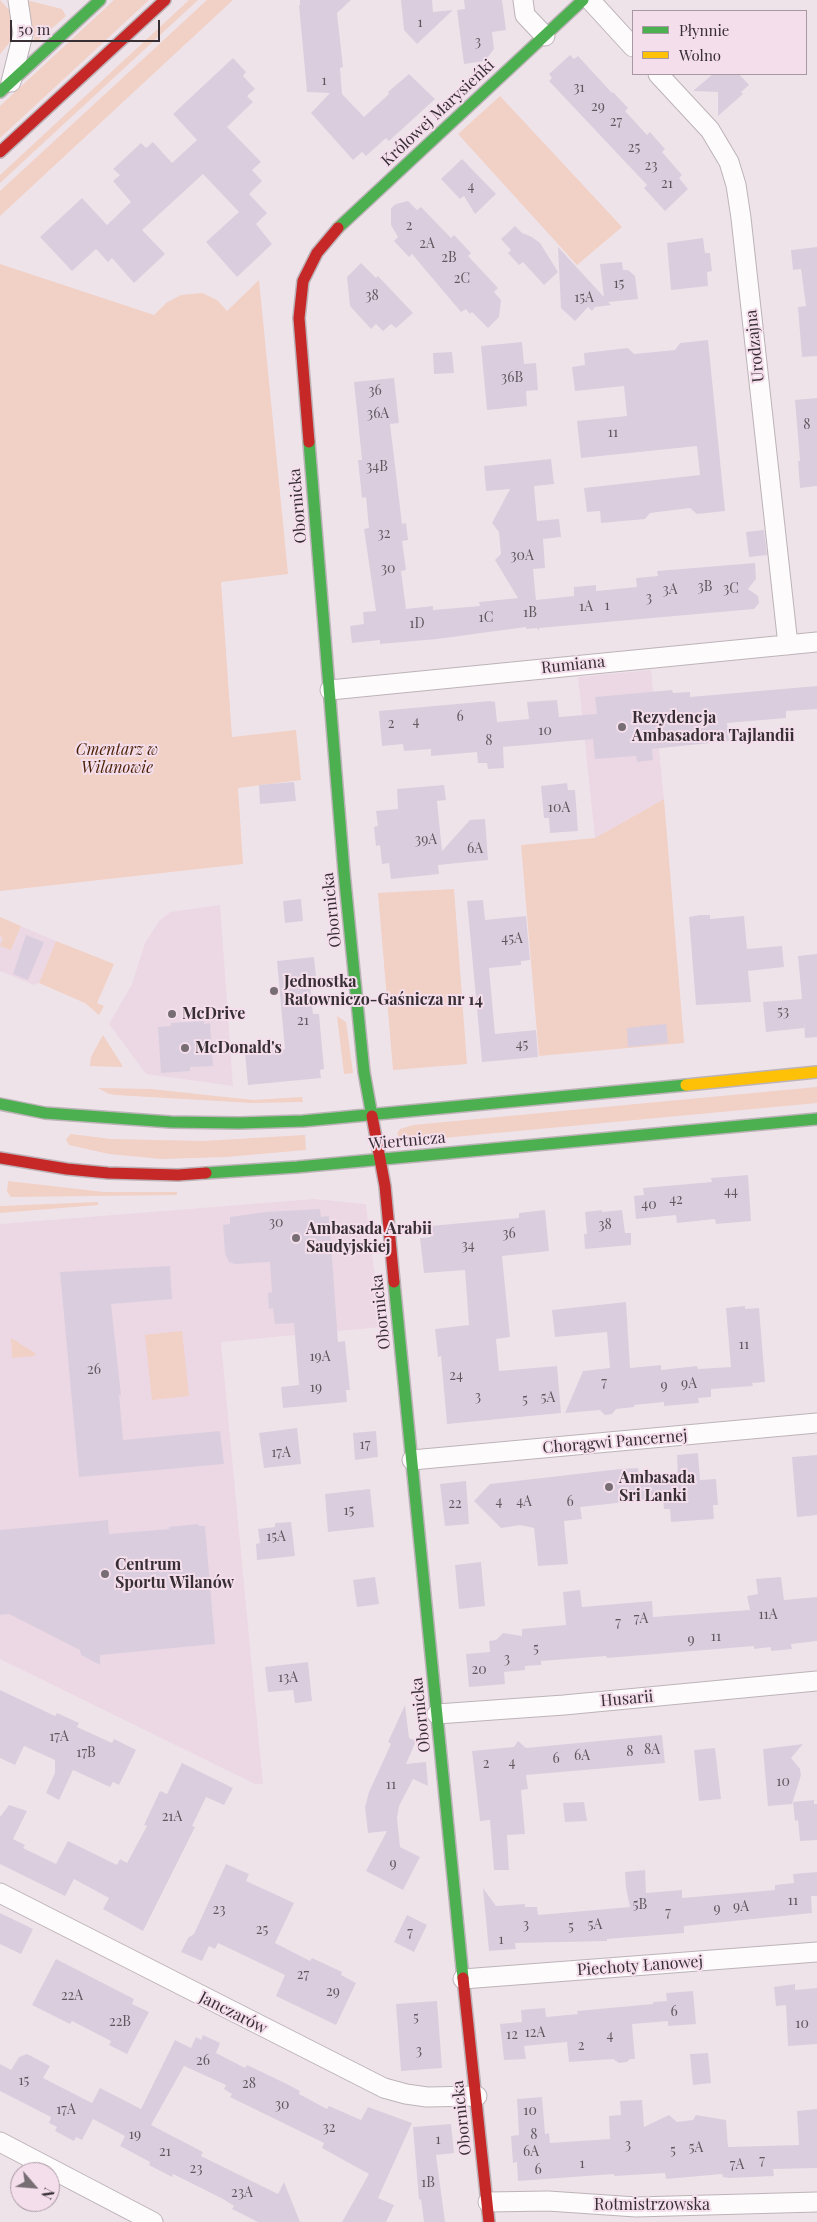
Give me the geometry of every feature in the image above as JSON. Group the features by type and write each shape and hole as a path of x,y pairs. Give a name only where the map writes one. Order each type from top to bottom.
{"street":[{"path":"5,87 23,34 18,0"},
{"path":"5,87 100,0"},
{"path":"0,152 165,0"},
{"path":"523,0 525,15 545,36"},
{"name":"Królowej Marysieńki","path":"317,253 343,224 583,0"},
{"path":"590,0 632,46"},
{"name":"Urodzajna","path":"659,75 710,130 729,162 736,185 788,645"},
{"name":"Obornicka","path":"317,253 304,281 299,318 344,872 365,1086 385,1186 463,1980 490,2222"},
{"name":"Rumiana","path":"330,690 817,642"},
{"name":"Wiertnicza","path":"0,1104 45,1113 170,1122 239,1123 294,1121 817,1072"},
{"name":"Wiertnicza","path":"0,1158 67,1169 108,1173 178,1175 297,1168 817,1119"},
{"name":"Chorągwi Pancernej","path":"412,1460 817,1423"},
{"name":"Husarii","path":"438,1714 564,1705 817,1681"},
{"name":"Janczarów","path":"0,1893 384,2088 426,2097 477,2096"},
{"name":"Piechoty Łanowej","path":"463,1980 817,1952"},
{"path":"0,2142 153,2222"},
{"name":"Rotmistrzowska","path":"488,2202 548,2201 636,2207 817,2202"}],"shaded area":[{"path":"651,670 664,799 595,838 578,677"},
{"path":"220,905 233,1086 146,1074 109,1024 132,984 145,943 159,921 170,912"},
{"path":"21,926 56,941 39,983 34,985 0,971 0,936 11,950"},
{"path":"314,1199 366,1204 381,1327 221,1342 263,1784 255,1784 0,1659 0,1224"}],"green space":[{"path":"0,0 11,12 14,26 11,41 0,54"},
{"path":"26,0 62,9 66,16 35,43"},
{"path":"114,0 149,0 0,138 0,106"},
{"path":"189,0 198,0 0,183 0,175"},
{"path":"207,0 233,0 0,216 0,191"},
{"path":"500,96 622,227 577,265 458,134"},
{"name":"Cmentarz w Wilanowie","path":"0,264 154,315 166,303 181,295 202,293 217,300 227,311 259,280 288,574 221,582 232,737 296,730 301,780 238,788 243,864 0,891"},
{"path":"664,799 684,1043 539,1056 521,845 595,838"},
{"path":"454,889 467,1064 393,1070 378,893"},
{"path":"0,917 21,926 11,950 0,946 3,938 0,936"},
{"path":"56,941 114,964 97,1003 104,1006 99,1015 85,1003 39,983"},
{"path":"337,1016 346,1022 353,1073 344,1074"},
{"path":"103,1035 122,1067 90,1066 91,1057"},
{"path":"817,1087 817,1103 411,1141 401,1139 397,1134 400,1129 413,1125"},
{"path":"98,1088 151,1089 253,1100 302,1097 303,1102 252,1103 116,1095 109,1094"},
{"path":"71,1134 111,1139 203,1141 305,1135 306,1150 226,1157 161,1159 109,1154 69,1145 66,1139"},
{"path":"8,1181 104,1192 177,1192 177,1195 11,1197 7,1192"},
{"path":"98,1202 98,1205 0,1213 0,1206"},
{"path":"182,1331 189,1396 152,1400 145,1335"},
{"path":"11,1338 35,1353 35,1356 12,1358"}],"building":[{"path":"300,0 351,0 337,13 343,67 340,68 342,94 364,117 409,74 435,99 389,141 386,138 366,156 362,152 353,160 311,113 330,93 307,92"},
{"path":"401,0 432,0 433,12 453,10 417,44 404,30"},
{"path":"464,0 502,0 506,30 492,32 494,49 485,61 464,64 457,10 465,9"},
{"path":"570,55 574,59 578,56 628,108 625,111 647,135 650,132 665,149 662,152 682,175 679,178 688,189 665,211 644,188 647,185 549,81 552,78 549,74"},
{"path":"233,58 246,72 243,76 255,89 247,96 253,102 227,127 261,162 252,170 262,181 249,194 267,213 256,224 272,244 237,277 206,242 239,212 203,174 142,230 165,254 134,283 112,258 108,262 96,249 72,271 40,237 82,198 107,225 131,202 113,181 120,175 113,169 141,143 146,148 153,142 172,163 197,140 173,114"},
{"path":"712,75 740,75 749,85 741,92 743,94 718,116 718,92 693,91"},
{"path":"462,159 496,194 475,214 464,196 460,199 441,179"},
{"path":"408,201 417,210 421,207 451,238 454,235 471,253 468,256 498,288 494,292 501,300 499,317 488,328 472,312 470,314 466,309 461,312 412,254 409,257 394,241 398,237 391,225 391,208 396,204"},
{"path":"515,226 522,233 540,243 558,272 544,285 523,262 519,265 508,253 511,250 501,239"},
{"path":"703,238 705,253 710,253 712,271 707,272 708,286 671,290 667,243"},
{"path":"558,247 604,297 600,264 622,262 623,270 628,270 635,276 638,299 608,302 611,305 595,307 592,311 588,307 575,321 561,308"},
{"path":"817,247 817,356 802,357 798,307 806,306 801,269 793,270 791,250"},
{"path":"361,263 376,278 378,276 413,313 396,328 391,324 383,331 376,324 371,329 350,306 347,277"},
{"path":"708,340 725,511 697,514 690,508 650,513 645,519 601,523 600,511 587,512 584,488 700,475 697,446 581,458 577,421 627,416 624,386 575,391 572,367 585,365 584,353 628,348 634,354 675,350 680,343"},
{"path":"522,342 524,364 536,363 538,390 526,391 527,406 487,410 481,346"},
{"path":"452,352 454,373 434,374 433,353"},
{"path":"394,378 399,423 390,424 402,524 406,523 408,540 402,541 406,570 401,571 406,609 433,606 433,610 480,606 479,602 518,598 495,560 501,554 499,532 492,523 510,489 486,491 484,466 551,459 554,484 534,486 537,521 559,519 561,537 543,539 545,568 533,569 536,600 574,596 574,587 596,585 596,591 637,587 636,578 658,576 657,571 755,563 756,579 748,589 758,596 759,603 754,609 539,628 539,631 537,628 526,629 526,627 437,639 380,644 380,640 352,643 350,626 364,624 363,612 376,611 364,529 369,528 366,497 362,498 358,460 362,460 354,382"},
{"path":"817,398 817,486 800,488 798,461 800,461 795,400"},
{"path":"764,530 767,555 749,557 746,532"},
{"path":"817,686 817,709 786,711 786,718 727,723 729,741 652,749 653,760 637,762 636,756 595,759 593,739 503,747 504,768 488,769 487,763 478,763 477,752 431,756 431,749 404,751 403,744 382,746 379,711 490,701 495,702 497,722 529,719 527,702 557,700 559,717 597,714 595,697 672,690 673,693 690,692 690,697"},
{"path":"294,782 296,801 260,804 259,785"},
{"path":"567,783 568,790 575,790 578,831 550,833 549,818 544,818 541,786"},
{"path":"444,785 446,800 437,801 442,851 470,820 485,819 488,860 438,865 439,874 391,879 389,863 382,864 380,845 376,846 374,827 378,826 376,811 398,809 397,789"},
{"path":"301,899 303,921 285,923 283,901"},
{"path":"483,900 485,920 526,916 530,960 521,961 521,965 489,968 495,1034 536,1030 538,1057 482,1062 467,901"},
{"path":"710,915 710,919 744,916 747,949 782,946 784,967 748,971 751,1002 696,1005 689,917"},
{"path":"26,935 44,942 28,980 13,974"},
{"path":"817,954 817,1037 805,1038 804,1022 804,1028 766,1032 763,1002 802,999 798,956"},
{"path":"314,957 316,976 309,976 313,1014 319,1014 324,1069 320,1070 321,1078 248,1085 245,1053 285,1049 277,961"},
{"path":"204,1021 204,1024 210,1023 213,1066 190,1067 190,1071 161,1073 158,1027 171,1026 171,1023"},
{"path":"666,1024 668,1043 628,1047 627,1028"},
{"path":"748,1175 751,1221 716,1224 715,1219 677,1223 676,1215 636,1219 634,1196 644,1195 643,1188 712,1182 711,1178"},
{"path":"320,1209 321,1217 329,1216 338,1342 345,1341 350,1390 346,1390 347,1402 283,1408 281,1387 299,1385 294,1323 275,1324 273,1308 269,1309 268,1293 272,1292 270,1262 235,1264 229,1262 225,1253 223,1225 230,1224 230,1217 265,1212"},
{"path":"545,1210 549,1251 502,1256 510,1337 496,1339 499,1371 557,1366 561,1413 447,1424 441,1356 438,1357 435,1329 469,1325 465,1270 424,1273 420,1238 431,1237 430,1226 519,1218 519,1213"},
{"path":"602,1210 602,1212 622,1210 625,1233 631,1233 631,1245 585,1249 584,1234 587,1234 585,1212"},
{"path":"170,1266 172,1299 111,1304 121,1395 119,1395 123,1440 220,1431 224,1464 79,1477 60,1272"},
{"path":"626,1302 630,1368 661,1365 661,1370 697,1366 698,1369 731,1367 726,1308 745,1306 745,1309 759,1308 765,1382 752,1383 753,1386 711,1389 711,1397 698,1398 699,1403 664,1406 664,1402 634,1405 634,1407 616,1409 612,1414 605,1415 600,1410 565,1413 583,1371 610,1368 607,1332 555,1337 552,1310"},
{"path":"297,1428 301,1464 264,1468 259,1433"},
{"path":"376,1431 378,1457 355,1460 353,1433"},
{"path":"698,1453 700,1480 716,1479 718,1505 713,1505 714,1519 671,1522 670,1509 664,1509 663,1498 580,1507 582,1519 564,1521 568,1564 538,1566 534,1528 520,1525 501,1528 474,1501 490,1484 620,1469 638,1468 639,1485 678,1482 677,1455"},
{"path":"817,1455 817,1515 797,1517 792,1457"},
{"path":"466,1481 469,1524 445,1526 440,1484"},
{"path":"370,1489 374,1527 328,1532 325,1494"},
{"name":"Centrum Sportu Wilanów","path":"108,1520 109,1534 169,1529 169,1527 198,1524 199,1526 205,1526 215,1644 100,1655 100,1665 81,1655 80,1650 9,1614 0,1615 0,1530"},
{"path":"291,1522 295,1556 257,1560 256,1544 260,1543 258,1529 275,1527 275,1523"},
{"path":"481,1562 485,1606 459,1609 455,1565"},
{"path":"375,1577 379,1604 357,1607 353,1580"},
{"path":"781,1577 784,1600 817,1597 817,1641 791,1644 792,1649 771,1651 771,1647 754,1649 754,1646 607,1658 606,1656 541,1661 541,1665 525,1666 525,1670 504,1672 505,1684 469,1687 466,1654 490,1652 489,1641 496,1640 503,1633 522,1636 522,1629 566,1625 563,1592 580,1590 582,1607 652,1601 653,1617 750,1610 747,1596 758,1594 756,1579"},
{"path":"308,1662 312,1701 295,1703 293,1690 268,1692 265,1667"},
{"path":"0,1690 55,1716 57,1713 79,1723 77,1727 112,1743 114,1739 136,1750 119,1785 113,1782 110,1787 73,1770 59,1800 46,1793 55,1773 55,1760 24,1746 15,1765 0,1758"},
{"path":"405,1705 409,1738 416,1741 406,1764 426,1762 428,1786 413,1779 399,1806 397,1818 400,1847 420,1857 403,1890 366,1871 387,1831 368,1833 365,1807 369,1792 391,1744 388,1742"},
{"path":"662,1735 665,1763 526,1775 528,1789 521,1790 525,1834 507,1835 509,1870 494,1870 490,1820 480,1821 472,1751 514,1747 518,1741 526,1748"},
{"path":"803,1744 791,1758 800,1769 801,1775 792,1804 768,1806 763,1749"},
{"path":"715,1748 721,1799 699,1801 694,1750"},
{"path":"182,1763 233,1788 224,1805 206,1797 192,1826 195,1827 143,1931 103,1909 109,1898 74,1879 65,1896 0,1864 0,1817 9,1805 27,1811 13,1839 25,1845 23,1848 56,1864 68,1841 117,1865 120,1859 127,1863 147,1826 144,1825 160,1791 167,1794"},
{"path":"814,1800 814,1804 817,1804 817,1840 800,1841 798,1820 795,1821 793,1802"},
{"path":"584,1802 587,1821 565,1822 563,1803"},
{"path":"226,1864 249,1874 246,1881 294,1903 275,1943 310,1961 312,1958 342,1972 341,1975 356,1983 336,2025 276,1996 285,1975 218,1943 215,1949 209,1946 202,1961 181,1952 188,1938 194,1934"},
{"path":"645,1870 646,1893 682,1890 682,1898 775,1890 775,1885 794,1883 793,1874 817,1872 817,1896 811,1896 812,1913 684,1926 684,1933 607,1939 607,1941 515,1943 516,1949 489,1951 483,1888 496,1906 525,1904 525,1907 537,1907 538,1915 630,1907 625,1872"},
{"path":"0,1913 33,1929 21,1954 0,1944"},
{"path":"407,1915 427,1925 414,1952 394,1942"},
{"path":"56,1959 134,1999 132,2004 149,2012 127,2054 109,2045 111,2041 72,2021 70,2024 32,2005"},
{"path":"795,1984 795,1990 817,1988 817,2044 788,2046 786,2005 776,2006 774,1987"},
{"path":"693,1991 696,2024 668,2026 668,2021 632,2024 635,2059 630,2059 627,2062 619,2063 613,2059 569,2062 567,2042 524,2046 526,2059 504,2060 500,2024 522,2022 521,2010 545,2008 546,2017 578,2014 577,2011 653,2004 653,2002 667,2001 666,1993"},
{"path":"437,2001 442,2068 401,2071 396,2004"},
{"path":"203,2035 220,2043 216,2053 245,2068 247,2065 287,2084 300,2091 299,2094 327,2109 329,2106 361,2120 368,2107 412,2123 378,2198 394,2205 386,2222 342,2222 369,2174 322,2148 324,2143 230,2097 232,2094 224,2089 226,2085 184,2066 151,2125 203,2152 201,2156 278,2194 284,2182 300,2222 258,2222 232,2209 234,2206 223,2199 173,2174 172,2177 149,2165 150,2162 120,2146 125,2136 93,2119 82,2140 76,2137 74,2141 55,2131 57,2127 49,2123 51,2117 0,2091 0,2064 11,2070 19,2057 27,2054 50,2066 43,2078 92,2103 100,2088 141,2109 175,2040 191,2048 196,2037 201,2040"},
{"path":"708,2053 711,2083 693,2085 690,2054"},
{"path":"542,2097 545,2134 549,2133 550,2143 610,2139 609,2116 621,2115 620,2101 642,2100 644,2127 669,2115 677,2122 693,2120 696,2115 726,2120 728,2147 799,2145 797,2111 817,2109 817,2168 773,2169 774,2176 729,2178 723,2177 722,2174 666,2179 665,2173 614,2176 614,2174 518,2181 517,2162 513,2163 511,2136 519,2135 517,2099"},
{"path":"451,2124 454,2153 436,2155 445,2222 424,2222 421,2199 419,2200 413,2127"}],"traffic: fast":[{"path":"0,92 100,0"},
{"path":"338,228 583,0"},
{"path":"309,442 344,872 364,1072 372,1116"},
{"path":"0,1104 45,1113 171,1122 239,1123 303,1121 686,1085"},
{"path":"206,1173 297,1167 817,1119"},
{"path":"394,1282 463,1978"}],"traffic: slow":[{"path":"686,1085 817,1072"}],"traffic: jam":[{"path":"0,152 165,0"},
{"path":"309,442 299,318 303,281 317,253 338,228"},
{"path":"372,1116 385,1186 394,1282"},
{"path":"0,1158 67,1169 108,1173 178,1175 206,1173"},
{"path":"463,1978 489,2222"}],"place":[{"name":"Rezydencja Ambasadora Tajlandii","path":"622,727"},
{"name":"Jednostka Ratowniczo-Gaśnicza nr 14","path":"274,991"},
{"name":"McDrive","path":"172,1014"},
{"name":"McDonald's","path":"185,1048"},
{"name":"Ambasada Arabii Saudyjskiej","path":"296,1238"},
{"name":"Ambasada Sri Lanki","path":"609,1487"},
{"name":"Centrum Sportu Wilanów","path":"105,1574"}]}
